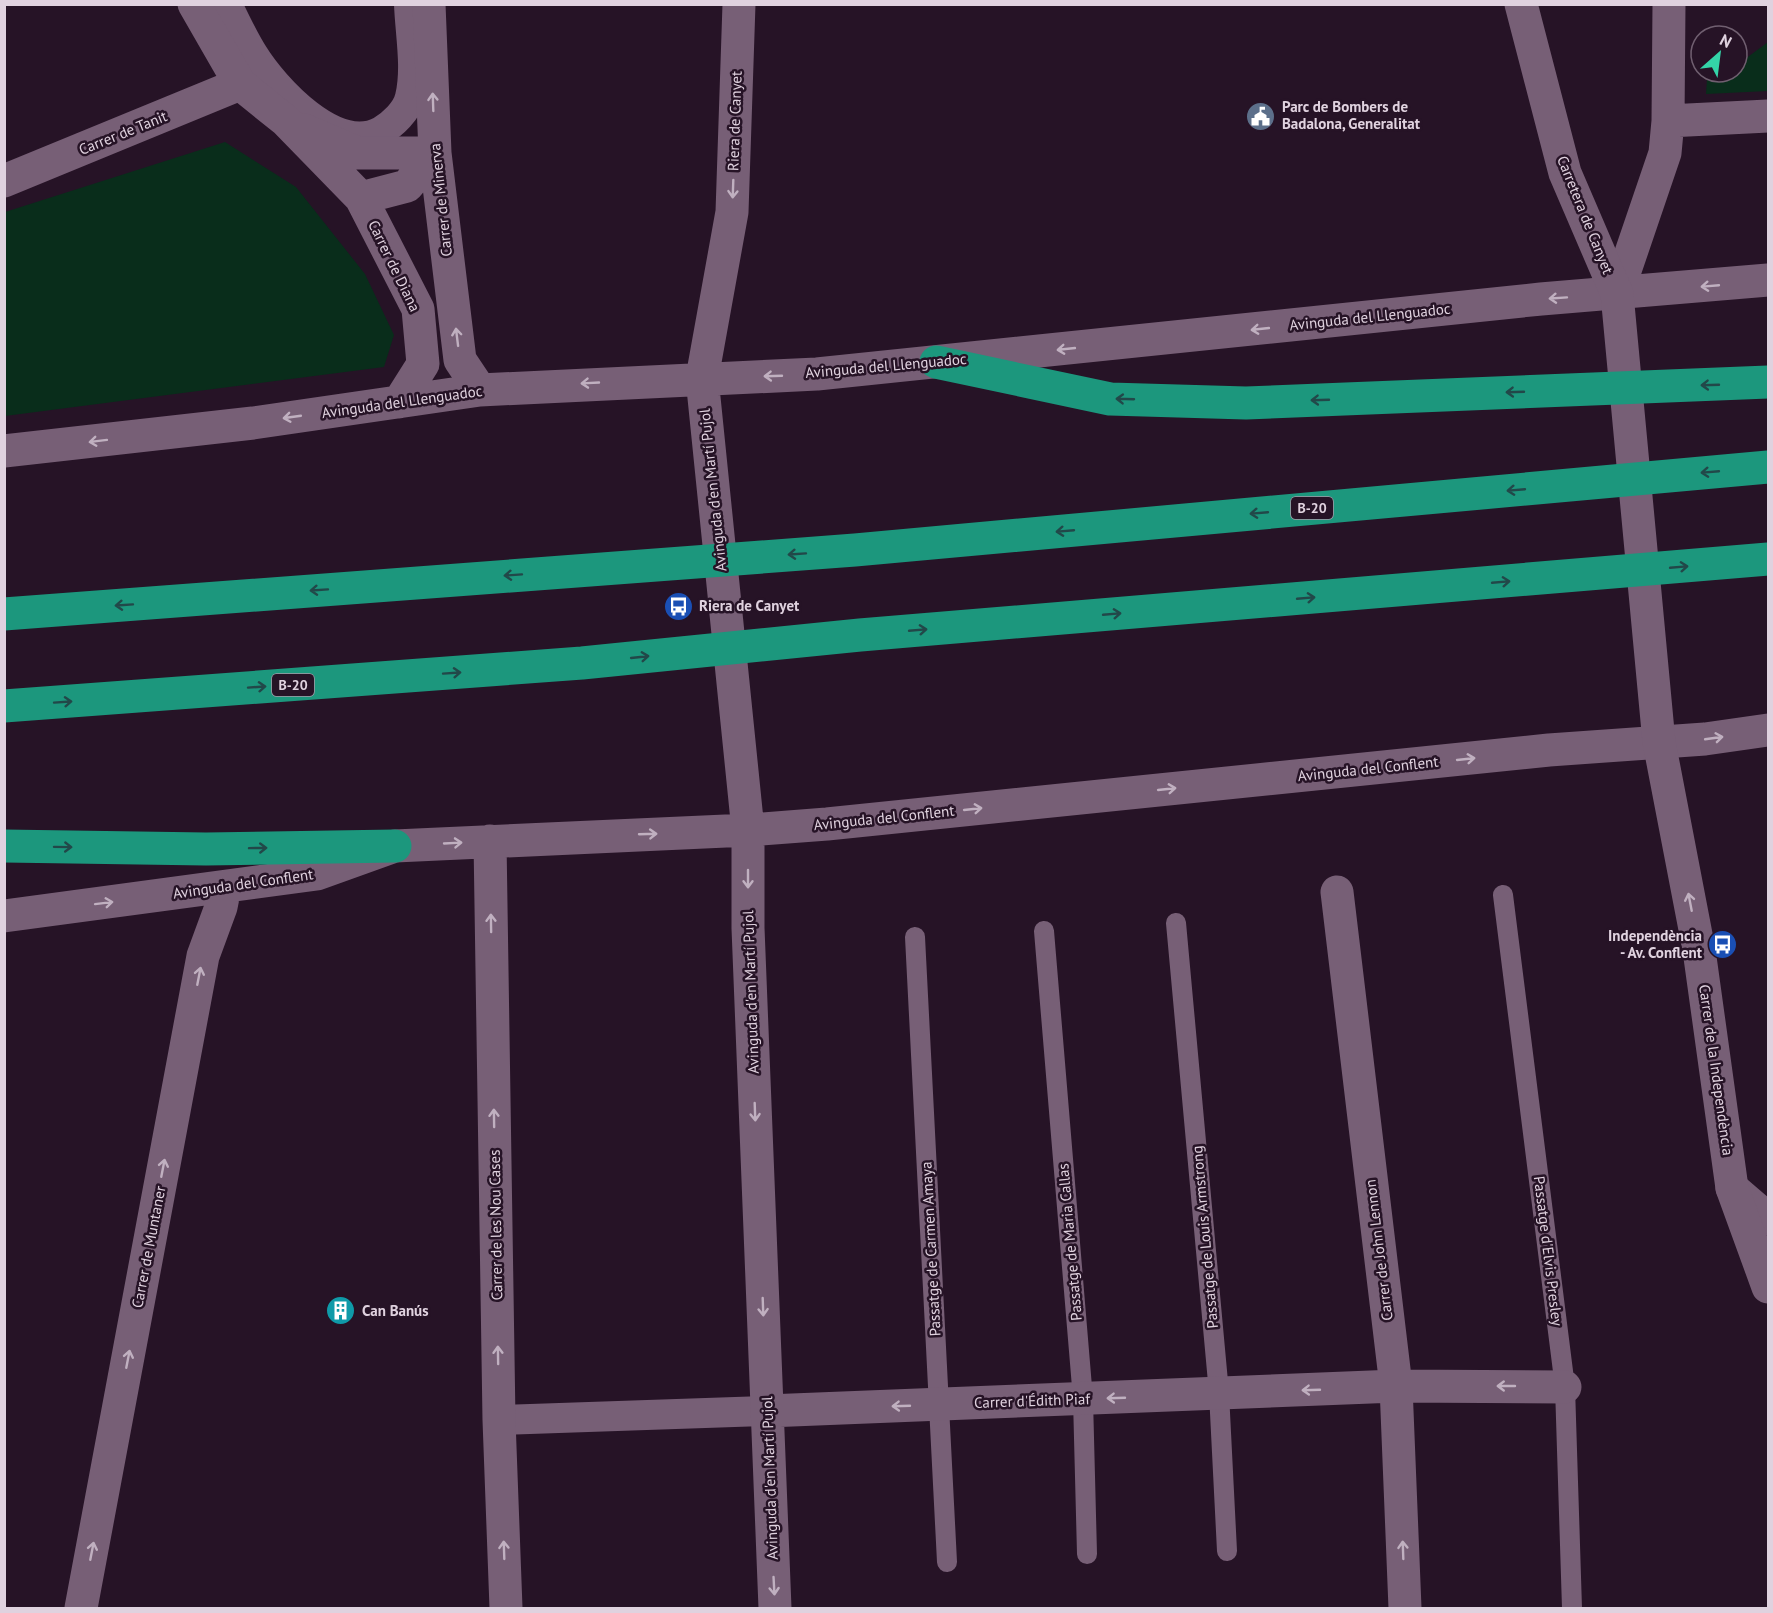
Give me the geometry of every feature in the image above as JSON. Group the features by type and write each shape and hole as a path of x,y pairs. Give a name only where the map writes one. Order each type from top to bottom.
{"highway":[{"path":"936,362 1110,399 1246,403 1768,382"},
{"name":"B-20","path":"4,614 855,550 1768,467"},
{"name":"B-20","path":"4,706 582,663 860,635 1768,560"},
{"path":"4,846 206,849 395,846"}],"street":[{"name":"Carrer de Diana","path":"194,4 240,84 286,121 361,198 418,309 423,364 399,402"},
{"path":"227,4 252,53 287,96 325,126 342,134 363,136 378,132 391,124 410,99 412,84 409,4"},
{"name":"Carrer de Minerva","path":"429,4 435,153 460,360 480,390"},
{"name":"Riera de Canyet","path":"702,378 732,212 739,4"},
{"name":"Carretera de Canyet","path":"1521,4 1565,173 1618,308"},
{"path":"1618,308 1665,153 1668,121 1669,4"},
{"name":"Carrer de Tanit","path":"4,181 240,84"},
{"path":"1668,121 1768,116"},
{"name":"Carrer de Diana","path":"286,121 331,143 358,153 435,153"},
{"path":"361,198 407,186 435,153"},
{"name":"Avinguda del Llenguadoc","path":"4,452 228,426 480,390 817,374 936,362 1618,308 1768,280"},
{"name":"Carrer de la Independència","path":"1618,308 1658,728 1699,950 1732,1188 1768,1287"},
{"name":"Avinguda d'en Martí Pujol","path":"702,378 748,830 748,928 775,1608"},
{"name":"Avinguda del Conflent","path":"4,916 317,874 395,846 748,830 1658,728 1705,739 1768,730"},
{"name":"Carrer de les Nou Cases","path":"490,841 499,1420 506,1608"},
{"name":"Carrer de Muntaner","path":"81,1608 203,956 221,907 225,887"},
{"name":"Carrer de John Lennon","path":"1337,892 1396,1386 1405,1608"},
{"path":"1732,1188 1768,1219"},
{"name":"Carrer d'Édith Piaf","path":"499,1420 767,1412 1396,1386 1565,1387"}],"lane":[{"name":"Passatge d'Elvis Presley","path":"1503,895 1565,1387 1572,1608"},
{"name":"Passatge de Louis Armstrong","path":"1176,923 1219,1393 1227,1551"},
{"name":"Passatge de Maria Callas","path":"1044,931 1083,1399 1087,1554"},
{"name":"Passatge de Carmen Amaya","path":"915,937 947,1562"}],"green space":[{"path":"1768,42 1768,91 1706,94 1707,84 1749,84 1749,56"},
{"path":"225,142 296,187 365,274 394,335 384,367 5,416 5,212"}],"place":[{"name":"Parc de Bombers de Badalona, Generalitat","path":"1261,116"},
{"name":"Riera de Canyet","path":"678,606"},
{"name":"Independència - Av. Conflent","path":"1723,945"},
{"name":"Can Banús","path":"341,1311"}]}
